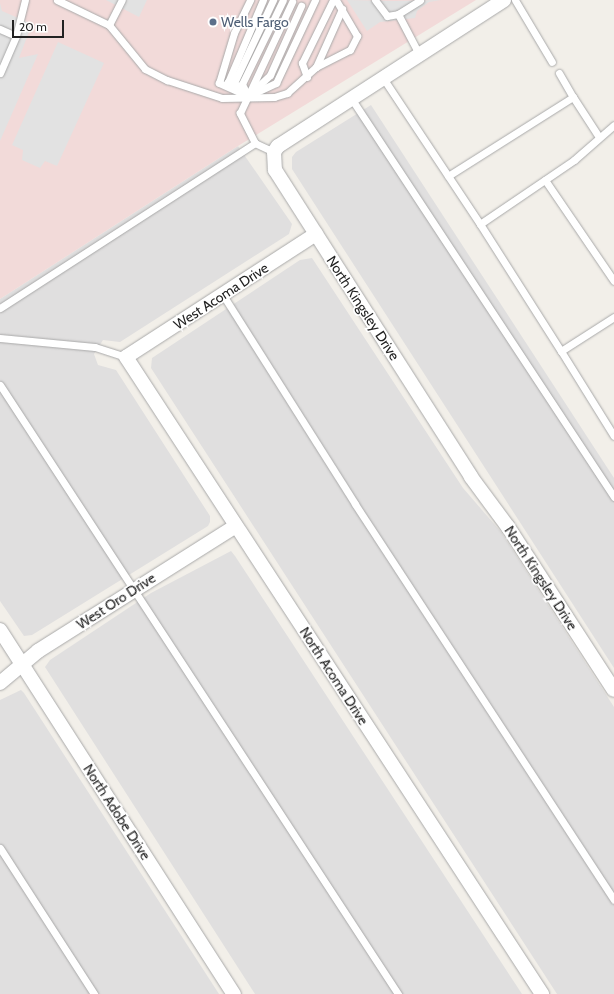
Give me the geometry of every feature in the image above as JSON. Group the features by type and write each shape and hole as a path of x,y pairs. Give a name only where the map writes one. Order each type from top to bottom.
{"street":[{"path":"274,152 278,146 504,0"},
{"name":"North Kingsley Drive","path":"274,152 275,170 614,690"},
{"name":"West Acoma Drive","path":"126,357 316,234"},
{"name":"North Acoma Drive","path":"126,357 542,994"},
{"name":"West Oro Drive","path":"0,683 38,651 135,588 236,526"},
{"name":"North Adobe Drive","path":"0,630 234,994"}],"lane":[{"path":"0,73 16,36 25,0"},
{"path":"57,0 109,25 145,69 167,80 222,98 248,96 274,97 287,93 307,77 316,67 342,10"},
{"path":"109,25 122,0"},
{"path":"248,96 219,82 234,33 250,0"},
{"path":"248,96 228,82 263,0"},
{"path":"248,96 234,83 273,0"},
{"path":"248,96 242,84 283,0"},
{"path":"248,96 276,83 315,0"},
{"path":"307,77 302,63 335,0 354,30 356,42 345,54 316,67"},
{"path":"375,0 387,16 398,14 420,0"},
{"path":"515,0 552,62"},
{"path":"274,152 255,143 240,112 292,2"},
{"path":"248,96 270,76 301,6"},
{"path":"398,14 419,54"},
{"path":"0,29 16,36"},
{"path":"559,73 599,136"},
{"path":"383,78 480,224 614,436"},
{"path":"448,176 573,97"},
{"path":"351,98 614,497"},
{"path":"480,224 574,160 599,136 614,125"},
{"path":"0,308 255,143"},
{"path":"545,180 614,281"},
{"path":"223,295 355,504 614,900"},
{"path":"561,351 614,317"},
{"path":"0,338 95,347 126,357"},
{"path":"0,385 135,588 398,994"},
{"path":"0,848 94,994"}],"shaded area":[{"path":"0,0 476,0 238,146 0,299"},
{"path":"106,0 147,0 139,17"},
{"path":"347,0 441,0 429,2 417,11 415,18 380,22 367,31"},
{"path":"0,3 2,11 32,24 19,58 38,54 0,141"},
{"path":"58,42 104,63 57,166 45,161 40,168 22,160 23,150 12,145"},
{"path":"371,105 614,478 614,668 292,169 292,157 296,152"},
{"path":"238,146 292,224 289,234 120,342 103,340 94,354 98,365 116,370 210,516 210,522 208,526 32,635 24,636 0,601 0,299"},
{"path":"312,258 463,488 501,532 614,707 614,994 557,994 151,368 152,358 300,260"},
{"path":"231,551 522,994 255,994 45,667 50,660 151,593"},
{"path":"21,690 219,994 0,994 0,700"}],"place":[{"name":"Wells Fargo","path":"213,22"}]}
